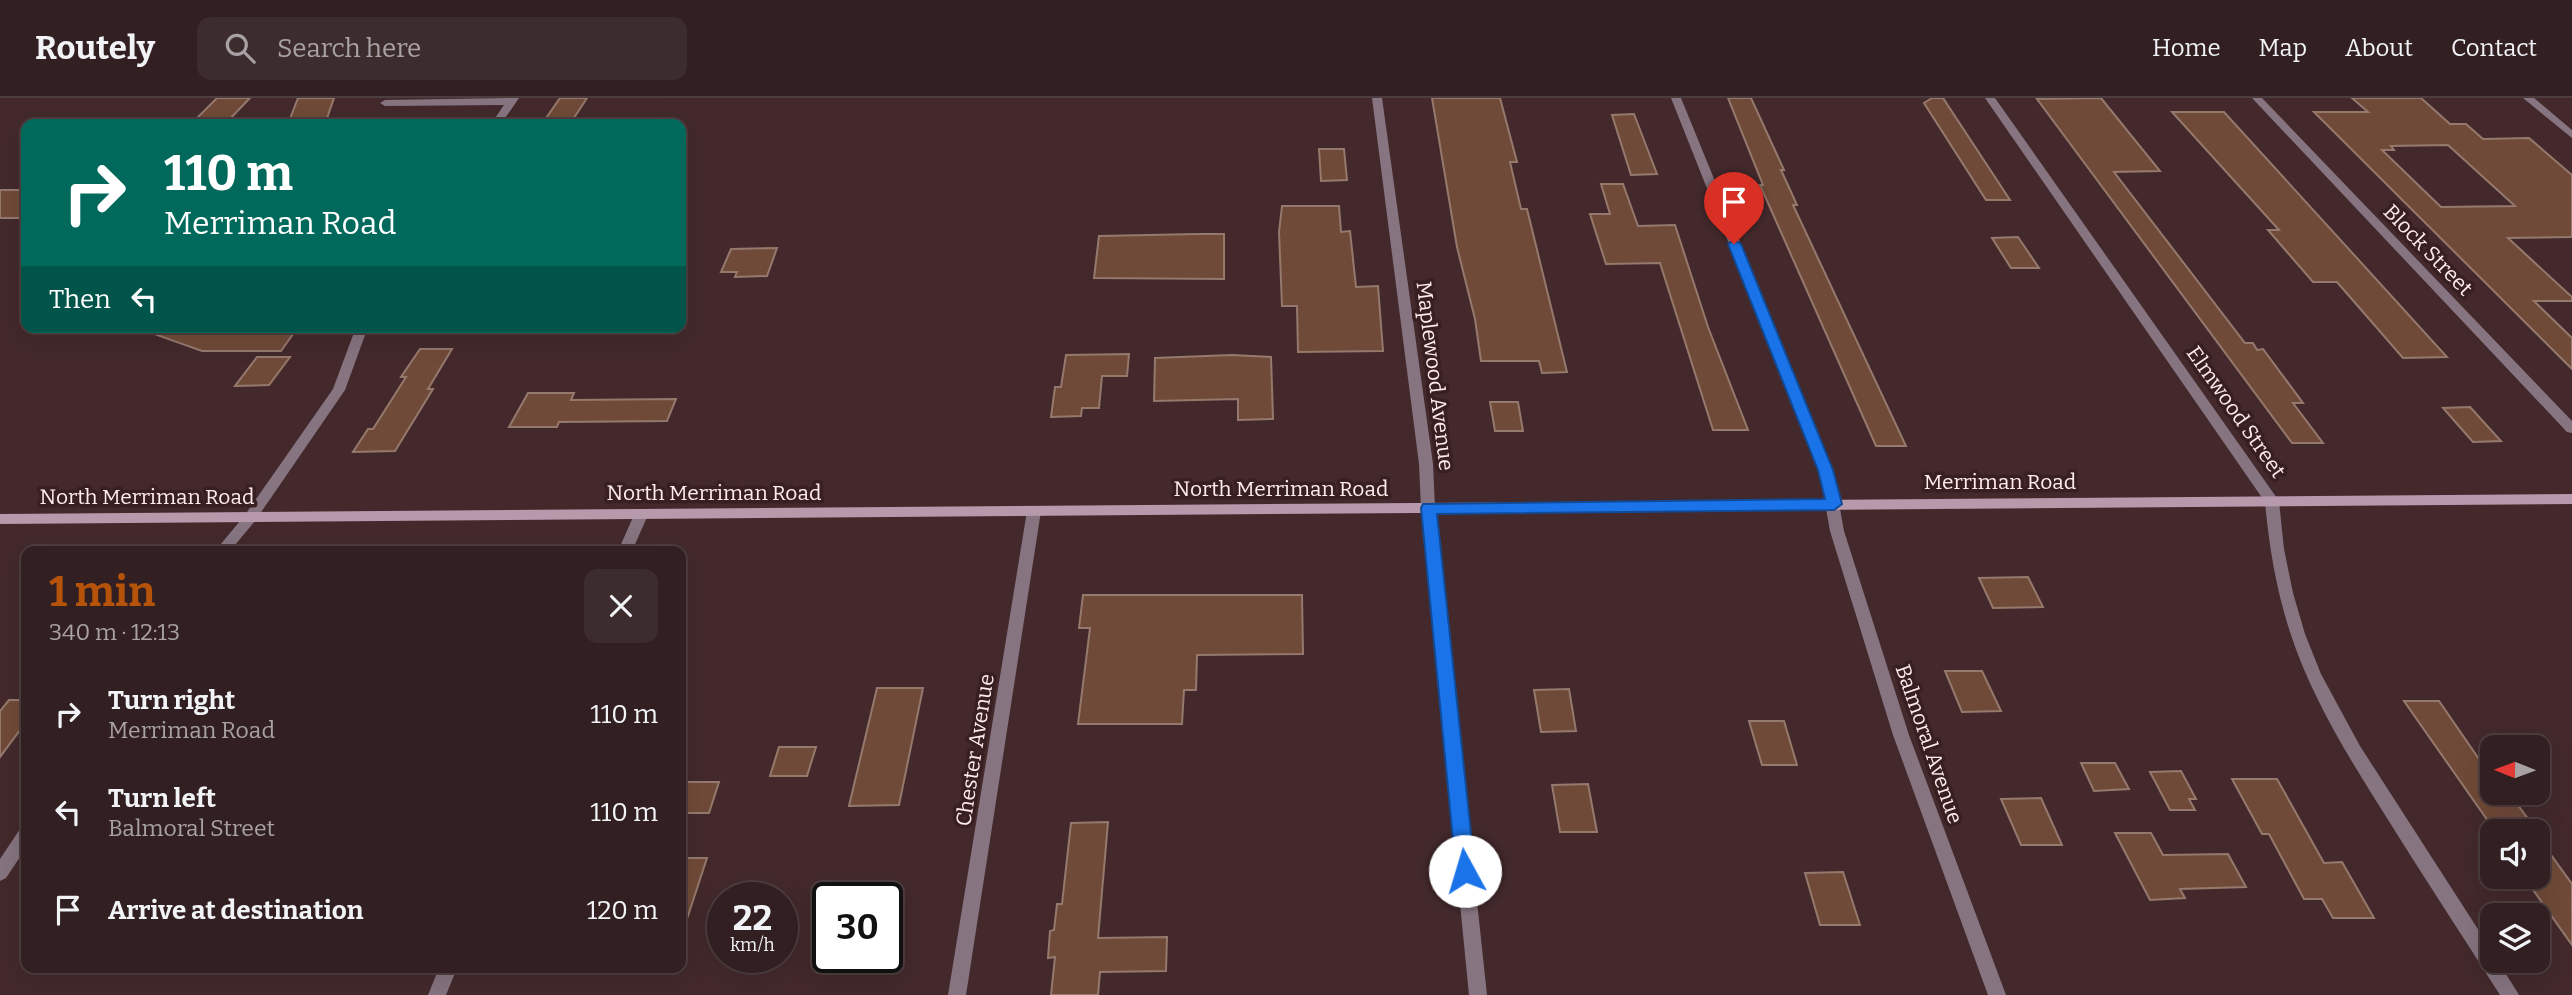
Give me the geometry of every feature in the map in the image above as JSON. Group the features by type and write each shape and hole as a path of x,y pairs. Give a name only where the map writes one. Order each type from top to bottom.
{"main road":[{"name":"Merriman Road","path":"1428,508 2572,499"},
{"name":"North Merriman Road","path":"0,519 1428,508"}],"street":[{"name":"Maplewood Avenue","path":"1377,98 1426,464 1428,508 1478,995"},
{"name":"Balmoral Avenue","path":"1676,98 1826,470 1837,531 1901,735 1997,995"},
{"name":"Elmwood Street","path":"1990,98 2272,501 2274,547 2289,612 2302,650 2333,714 2510,995"},
{"name":"Block Street","path":"2257,98 2572,429"},
{"path":"2528,98 2572,135"},
{"path":"385,103 513,100"},
{"path":"500,119 513,100"},
{"path":"226,546 250,518 339,390 360,333"},
{"name":"Chester Avenue","path":"957,995 1034,512"},
{"path":"627,546 641,515"},
{"path":"0,873 21,842"},
{"path":"437,995 447,973"}],"building":[{"path":"217,98 250,98 230,119 196,119"},
{"path":"298,98 334,98 327,119 290,119"},
{"path":"560,98 587,98 573,119 545,119"},
{"path":"1432,98 1500,98 1517,162 1510,162 1521,209 1527,209 1567,372 1542,373 1539,361 1481,361 1475,319 1457,247"},
{"path":"1728,98 1751,98 1784,170 1781,170 1797,205 1793,205 1906,446 1876,446 1760,185 1763,185"},
{"path":"1932,98 1943,98 2010,200 1986,200 1924,103"},
{"path":"2101,98 2160,171 2114,172 2245,343 2253,343 2257,350 2263,349 2303,403 2293,403 2323,443 2292,443 2037,99"},
{"path":"2352,98 2421,98 2450,124 2466,124 2483,139 2529,138 2572,175 2572,237 2508,238 2572,297 2572,301 2534,301 2572,338 2572,369 2314,112 2368,112","holes":["2448,145 2515,206 2441,207 2382,150 2394,150 2391,146"]},
{"path":"2172,112 2224,112 2447,357 2403,358 2337,282 2313,282 2268,230 2279,230"},
{"path":"1634,114 1657,174 1631,175 1612,115"},
{"path":"1319,149 1344,149 1347,180 1321,181"},
{"path":"1601,184 1623,184 1638,226 1675,225 1708,327 1748,430 1713,430 1660,263 1606,264 1590,214 1610,214"},
{"path":"0,190 21,190 21,218 0,218"},
{"path":"1282,206 1339,206 1341,232 1350,231 1356,287 1378,286 1383,351 1298,352 1297,306 1282,306 1279,232"},
{"path":"1224,234 1224,279 1094,278 1099,236"},
{"path":"2018,237 2039,268 2011,268 1992,238"},
{"path":"777,248 767,276 735,277 737,272 721,272 731,249"},
{"path":"151,333 294,333 281,351 202,351"},
{"path":"420,349 452,349 428,389 433,389 395,451 353,452 368,429 373,429 406,377 401,377"},
{"path":"1129,354 1127,376 1102,376 1099,408 1082,408 1081,416 1051,417 1055,387 1061,387 1066,355"},
{"path":"1232,355 1271,357 1273,419 1238,420 1238,399 1154,401 1155,358"},
{"path":"257,357 290,357 269,385 235,386"},
{"path":"528,393 574,393 571,400 676,399 667,421 559,422 557,427 509,427"},
{"path":"1490,402 1518,402 1523,431 1495,431"},
{"path":"2470,407 2501,441 2473,442 2443,408"},
{"path":"2028,577 2043,607 1993,608 1979,578"},
{"path":"1083,595 1302,595 1303,654 1197,655 1196,690 1184,690 1182,724 1078,724 1090,628 1079,628"},
{"path":"1945,671 1982,671 2001,711 1962,712"},
{"path":"877,688 923,688 899,805 849,806"},
{"path":"1569,689 1576,731 1541,732 1534,690"},
{"path":"9,700 21,700 21,729 0,757 0,711"},
{"path":"2404,701 2439,701 2480,761 2480,805 2518,805 2528,819 2487,819"},
{"path":"1749,721 1784,721 1797,765 1762,765"},
{"path":"779,747 816,747 807,776 770,776"},
{"path":"2081,763 2115,763 2129,789 2094,791"},
{"path":"2181,771 2196,799 2189,799 2195,810 2170,810 2150,772"},
{"path":"2232,779 2277,779 2324,863 2342,862 2374,918 2333,918 2322,899 2304,899 2269,834 2262,834"},
{"path":"686,782 719,782 709,813 686,813"},
{"path":"1588,784 1597,832 1560,832 1552,785"},
{"path":"2041,798 2062,845 2021,845 2001,799"},
{"path":"1108,822 1098,938 1167,937 1166,971 1100,972 1098,995 1051,995 1055,957 1048,958 1050,931 1054,930 1057,904 1062,904 1071,823"},
{"path":"2115,833 2151,833 2163,855 2228,854 2246,887 2180,889 2185,898 2150,900"},
{"path":"2550,854 2572,884 2572,945 2550,914 2550,903 2542,903 2532,889 2550,889"},
{"path":"686,858 707,858 686,922"},
{"path":"1843,872 1860,925 1820,925 1805,873"}],"route":[{"path":"1465,871 1428,508 1834,504 1826,470 1734,244"}]}
